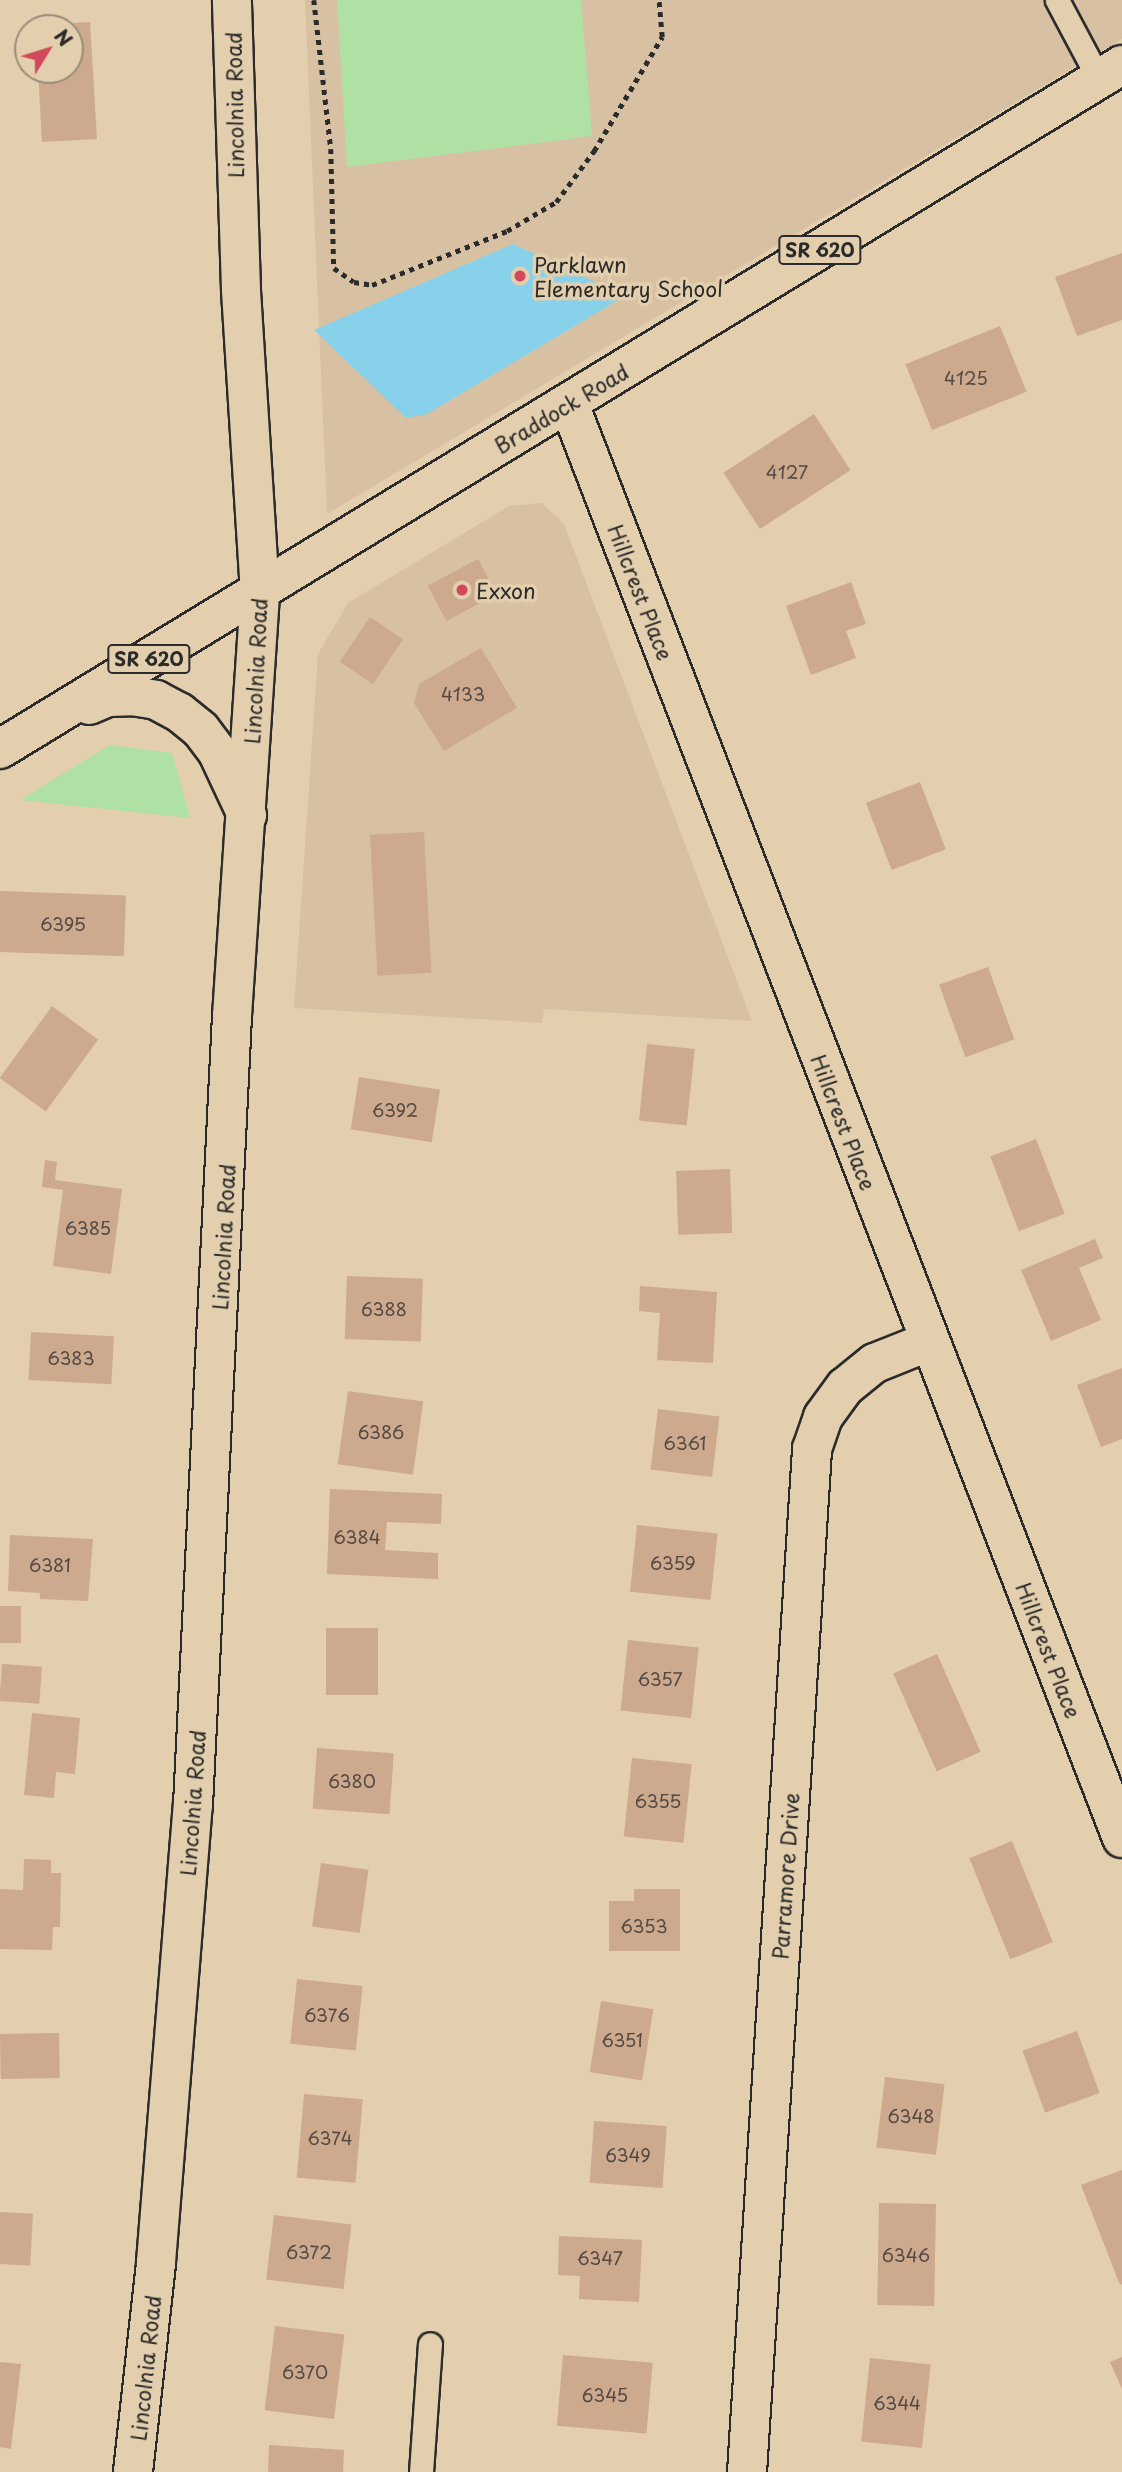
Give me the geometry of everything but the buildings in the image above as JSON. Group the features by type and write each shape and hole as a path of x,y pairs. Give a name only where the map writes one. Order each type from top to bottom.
{"main road":[{"name":"Lincolnia Road","path":"134,2472 156,2262 193,1805 232,1016 260,593 240,277 232,0"},
{"name":"Braddock Road","path":"0,749 1111,72"},
{"name":"Hillcrest Place","path":"569,404 1122,1838"},
{"path":"38,725 108,697 156,700 201,730 231,775 247,815"},
{"name":"Parramore Drive","path":"747,2472 812,1449 823,1417 845,1387 875,1363 930,1341"}],"lane":[{"path":"1057,0 1111,72"},
{"path":"422,2472 430,2344"}],"path":[{"path":"314,0 331,149 334,268 354,282 372,285 507,231 556,201 594,151 662,37 659,0"}],"shaded area":[{"name":"Parklawn Elementary School","path":"305,0 1122,0 1122,39 327,514"},
{"path":"542,503 564,524 752,1021 544,1009 542,1023 294,1008 318,654 348,603 509,506"}],"green space":[{"path":"337,0 581,0 592,136 347,167"},
{"path":"110,745 172,753 190,818 20,800"}],"water":[{"path":"513,244 625,296 427,414 406,418 314,330"}],"place":[{"name":"Parklawn Elementary School","path":"520,276"},
{"name":"Exxon","path":"462,590"}]}
